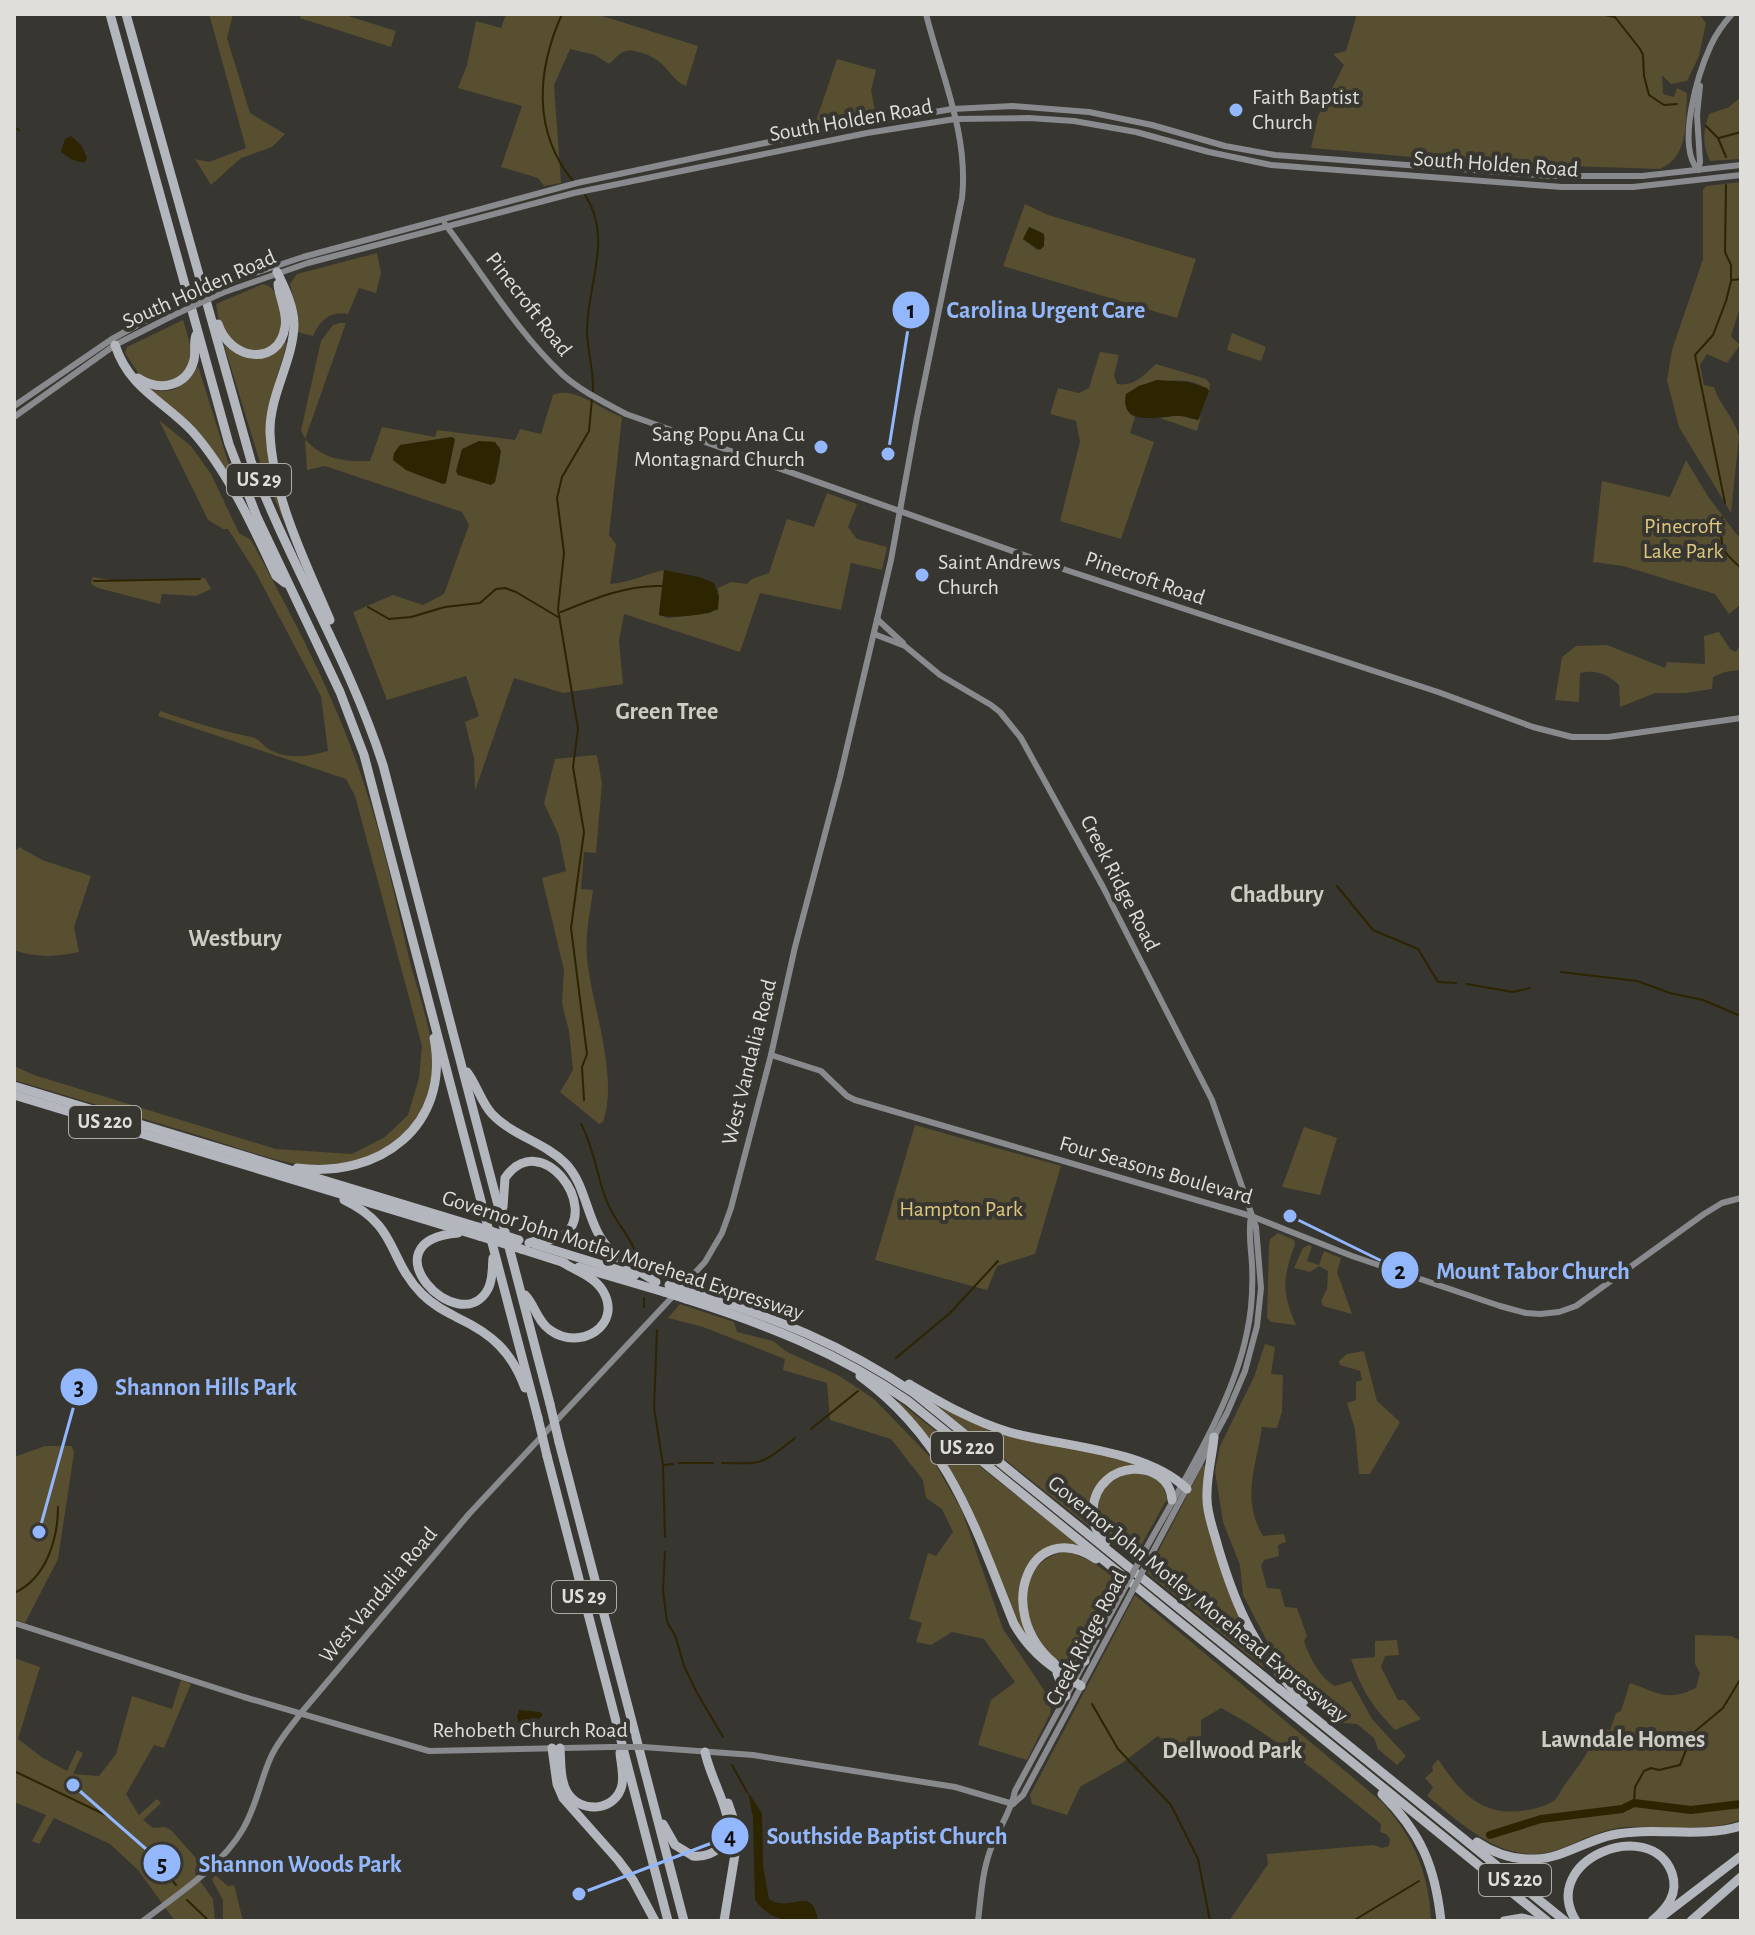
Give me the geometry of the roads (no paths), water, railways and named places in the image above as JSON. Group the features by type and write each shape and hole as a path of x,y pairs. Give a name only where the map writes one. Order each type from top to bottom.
{"highway":[{"name":"US 29","path":"110,14 197,332 243,483 340,692 364,755 668,1921"},
{"name":"US 29","path":"128,14 232,398 262,490 342,657 370,723 383,765 684,1921"},
{"path":"203,292 210,302 220,331 232,348 245,354 264,353 277,344 285,330 277,272"},
{"path":"277,272 294,324 272,406 272,453 279,492 339,642 342,657"},
{"path":"114,342 139,379 164,387 175,384 189,371 194,361 197,332"},
{"path":"114,342 121,363 132,378 191,430 218,464 276,576 291,590"},
{"path":"283,1168 332,1170 361,1165 388,1152 411,1132 426,1108 435,1076 435,1047 425,1004 424,980"},
{"path":"462,1067 470,1075 491,1113 510,1129 555,1155 570,1169 606,1246 624,1263 656,1282"},
{"name":"Governor John Motley Morehead Expressway","path":"14,1086 283,1168 478,1232 656,1282 666,1289"},
{"name":"Governor John Motley Morehead Expressway","path":"14,1095 465,1232 478,1232"},
{"path":"501,1215 503,1188 511,1169 527,1161 540,1161 563,1178 574,1200 575,1217 566,1233 554,1240 523,1244"},
{"path":"293,1179 347,1201 375,1220 387,1234 416,1288 438,1307 497,1341 513,1361 525,1390 532,1396"},
{"path":"465,1232 435,1236 421,1251 418,1262 421,1277 426,1285 445,1299 462,1304 481,1297 490,1285 494,1251"},
{"name":"Governor John Motley Morehead Expressway","path":"523,1244 562,1262 799,1328 874,1367 929,1405 1565,1921"},
{"path":"521,1292 545,1325 560,1336 579,1339 595,1332 607,1313 604,1294 588,1277 562,1262"},
{"name":"Governor John Motley Morehead Expressway","path":"689,1296 807,1342 865,1373 908,1401 1376,1782"},
{"path":"807,1342 878,1389 926,1439 955,1482 1014,1624 1032,1651 1079,1682"},
{"path":"874,1367 1004,1430 1051,1443 1117,1455 1167,1473 1184,1486"},
{"path":"1214,1437 1207,1502 1226,1577 1237,1607 1258,1647 1307,1704 1309,1712"},
{"path":"1121,1560 1094,1526 1095,1496 1102,1483 1123,1471 1148,1472 1164,1479 1172,1500"},
{"path":"1066,1696 1055,1666 1041,1651 1026,1626 1022,1612 1023,1589 1031,1568 1040,1557 1062,1549 1082,1551 1116,1570"},
{"path":"1055,1666 1074,1666 1085,1661"},
{"path":"556,1748 567,1792 583,1806 599,1807 614,1799 621,1787 621,1738"},
{"path":"556,1748 557,1784 563,1798 633,1880 655,1921"},
{"path":"658,1819 675,1845 686,1854 706,1856 725,1841 728,1821 705,1752"},
{"path":"705,1752 711,1758 738,1832 724,1921"},
{"path":"1376,1782 1547,1921"},
{"name":"US 220","path":"1376,1782 1380,1791 1414,1829 1432,1868 1440,1921"},
{"path":"1465,1839 1507,1856 1538,1859 1560,1855 1623,1833 1716,1831 1741,1826"},
{"path":"1576,1921 1567,1900 1573,1877 1582,1865 1600,1852 1629,1846 1658,1854 1665,1859 1673,1876 1674,1888 1669,1903 1654,1921"},
{"path":"1654,1921 1741,1856"},
{"path":"1691,1921 1741,1877"},
{"path":"1504,1921 1522,1918 1534,1921"}],"main road":[{"name":"West Vandalia Road","path":"143,1921 208,1869 239,1837 254,1805 269,1759 301,1713 469,1514 705,1262 722,1233 771,1055 874,634 962,198 964,155 926,14"},
{"path":"1698,170 1697,115 1701,70 1712,43 1732,14"},
{"name":"South Holden Road","path":"14,406 172,306 219,285 303,257 441,218 602,178 807,134 952,109 1013,106 1089,112 1152,125 1225,146 1311,159 1579,178 1642,176 1741,165"},
{"name":"South Holden Road","path":"14,417 114,342 222,293 277,272 574,193 867,133 955,119 1074,121 1136,132 1271,165 1548,186 1624,188 1741,175"},
{"name":"Pinecroft Road","path":"441,218 543,354 562,374 626,414 1144,597 1438,692 1554,734 1608,737 1741,718"},
{"path":"877,619 905,646"},
{"name":"Creek Ridge Road","path":"874,634 905,646 940,675 1000,712 1021,738 1103,887 1212,1100 1242,1181 1258,1239 1261,1288 1252,1349 1237,1392 1079,1682 1023,1795 1013,1804"},
{"name":"Four Seasons Boulevard","path":"771,1055 821,1071 847,1096 900,1115 1251,1216 1352,1256 1526,1313 1559,1312 1576,1306 1704,1214 1722,1203 1741,1198"},
{"name":"Creek Ridge Road","path":"1146,1556 1220,1410 1242,1353 1252,1294 1248,1228 1251,1216"},
{"path":"1258,1239 1274,1225"},
{"name":"Creek Ridge Road","path":"978,1921 987,1860 1013,1804 1015,1791 1066,1696 1079,1682 1085,1661 1125,1596"},
{"name":"Rehobeth Church Road","path":"14,1623 429,1751 611,1747 753,1755 955,1787 1013,1804"}],"waterway":[{"path":"562,14 547,57 543,100 550,142 573,181"},
{"path":"1600,14 1615,17 1640,49 1649,95 1664,105 1677,104"},
{"path":"1706,126 1718,138 1726,157"},
{"path":"14,127 19,130"},
{"path":"1719,138 1741,132"},
{"path":"1725,503 1695,355 1713,335 1731,281 1731,265 1725,252 1726,185"},
{"path":"585,195 593,211 598,244 587,329 593,391"},
{"path":"1732,280 1741,279"},
{"path":"584,1100 582,1067 587,1054 571,928 584,832 573,767 578,729 558,609 564,553 557,498 562,477 589,431 592,398"},
{"path":"1722,517 1722,546 1741,568"},
{"path":"94,581 200,579"},
{"path":"561,612 623,590 662,586"},
{"path":"368,607 389,619 411,617 445,607 480,603 496,589 505,588 558,617"},
{"path":"1337,886 1373,930 1418,949 1438,982 1456,983"},
{"path":"1561,972 1637,981 1670,993 1703,1000 1741,1016"},
{"path":"1467,984 1513,992 1530,988"},
{"path":"581,1124 607,1202 639,1262"},
{"path":"896,1358 950,1313 998,1261"},
{"path":"644,1298 644,1307"},
{"path":"657,1330 654,1408 663,1465 665,1537"},
{"path":"811,1429 858,1391"},
{"path":"722,1463 762,1461 795,1438"},
{"path":"679,1463 713,1463"},
{"path":"664,1465 673,1464"},
{"path":"14,1593 34,1578 48,1557 56,1532 58,1507"},
{"path":"665,1552 663,1590 667,1622 696,1691 723,1737"},
{"path":"1634,1803 1635,1787 1644,1771 1680,1765 1693,1733 1723,1708 1741,1678"},
{"path":"1092,1704 1118,1749 1171,1805 1198,1859 1210,1921"},
{"path":"732,1765 747,1792"},
{"path":"14,1771 112,1818 146,1849 176,1885"},
{"path":"1490,1835 1541,1819 1622,1809 1634,1803 1691,1810 1741,1804"},
{"path":"1353,1921 1419,1881"},
{"path":"187,1900 209,1921"}],"place":[{"name":"Faith Baptist Church","path":"1236,110"},
{"name":"Sang Popu Ana Cu Montagnard Church","path":"821,447"},
{"name":"Carolina Urgent Care","path":"888,454"},
{"name":"Saint Andrews Church","path":"922,575"},
{"name":"Mount Tabor Church","path":"1290,1216"},
{"name":"Shannon Hills Park","path":"39,1532"},
{"name":"Shannon Woods Park","path":"73,1785"},
{"name":"Southside Baptist Church","path":"579,1894"}],"district":[{"name":"Green Tree","path":"667,712"},
{"name":"Chadbury","path":"1277,895"},
{"name":"Westbury","path":"235,939"},
{"name":"Lawndale Homes","path":"1623,1740"},
{"name":"Dellwood Park","path":"1232,1751"}],"park label":[{"name":"Pinecroft Lake Park","path":"1683,538"},
{"name":"Hampton Park","path":"961,1209"}]}
